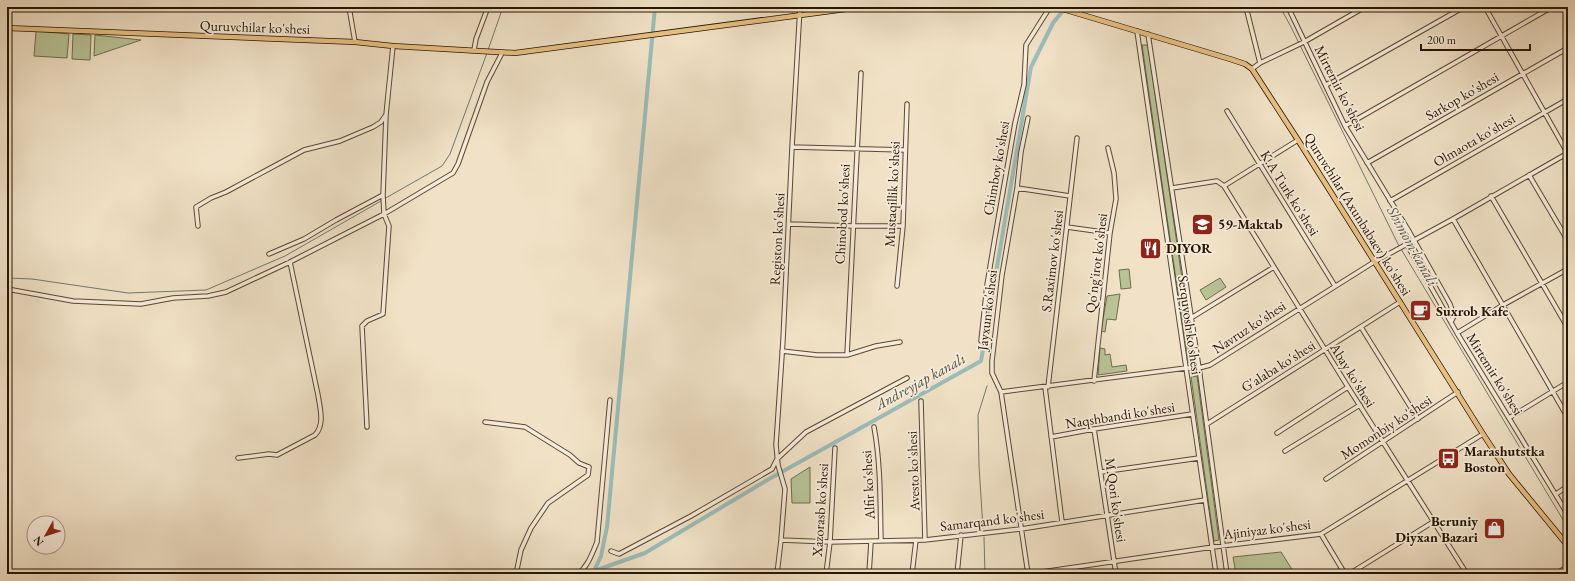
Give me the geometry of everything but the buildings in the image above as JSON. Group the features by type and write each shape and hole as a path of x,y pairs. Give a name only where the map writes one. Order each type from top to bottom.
{"main road":[{"name":"Quruvchilar ko'shesi","path":"7,28 355,42 393,46 515,53 861,7"},
{"path":"1056,7 1230,59 1245,64 1252,69"},
{"name":"Quruvchilar (Axunbabaev) ko'shesi","path":"1252,69 1458,392 1483,434 1510,474 1568,546"}],"street":[{"path":"349,7 355,42"},
{"path":"476,50 476,40 488,7"},
{"name":"Registon ko'shesi","path":"777,574 785,489 778,465 776,445 800,7"},
{"name":"Chimboy ko'shesi","path":"981,340 987,285 1014,131 1024,85 1026,45 1050,7"},
{"path":"1246,7 1260,63"},
{"name":"Mirtemir ko'shesi","path":"1288,7 1345,126 1454,312 1451,322"},
{"path":"1252,69 1260,63 1304,42 1365,7"},
{"path":"1326,85 1464,7"},
{"path":"1405,244 1453,219 1568,153 1485,7"},
{"path":"1345,126 1552,7"},
{"name":"Serquyosh ko'shesi","path":"1137,31 1216,574"},
{"name":"Serquyosh ko'shesi","path":"1148,34 1199,368 1227,574"},
{"path":"367,426 362,326 367,320 383,314 389,226 384,214 386,115 393,46"},
{"name":"Sarkop ko'shesi","path":"1367,163 1568,48"},
{"path":"7,289 73,301 142,304 173,298 208,296 226,292 290,262 384,214 453,173 458,164 487,82 502,53"},
{"name":"Chinobod ko'shesi","path":"847,355 856,148 861,73"},
{"name":"Olmaota ko'shesi","path":"1390,201 1568,99"},
{"name":"Mustaqillik ko'shesi","path":"897,286 903,226 907,104"},
{"name":"K.A Turk ko'shesi","path":"1227,111 1335,286"},
{"path":"198,226 196,207 210,198 226,192 304,150 340,141 373,127 381,122 386,115"},
{"name":"Jayxun ko'shesi","path":"1028,118 1021,152 1018,188 1002,275 992,361 992,373 1001,392 1028,574"},
{"name":"S.Raximov ko'shesi","path":"1062,522 1051,437 1047,387 1077,138"},
{"path":"1172,188 1217,181 1224,186 1298,140"},
{"path":"792,147 905,150"},
{"name":"Qo'ng'irot ko'shesi","path":"1094,381 1110,233 1116,199 1114,173 1108,148"},
{"path":"1529,175 1568,241"},
{"name":"Abay ko'shesi","path":"1224,186 1348,387 1467,574"},
{"path":"1018,188 1070,196"},
{"path":"269,254 304,239 336,220 384,195"},
{"path":"1491,196 1568,328"},
{"path":"1453,219 1568,418"},
{"path":"789,224 903,226"},
{"path":"1066,227 1110,233"},
{"name":"Mirtemir ko'shesi","path":"1405,244 1457,333 1568,515"},
{"name":"Navruz ko'shesi","path":"1001,392 1186,368 1199,368 1210,365 1299,307 1405,244"},
{"path":"238,458 269,454 277,455 315,435 321,427 321,413 318,395 290,262"},
{"path":"1191,318 1274,267"},
{"path":"1457,333 1503,305 1568,269"},
{"name":"G'alaba ko'shesi","path":"1207,424 1400,302"},
{"path":"1361,327 1418,419"},
{"path":"782,351 817,355 847,355 876,346 900,342"},
{"path":"611,551 619,554 691,516 772,469 777,459 806,432 907,378"},
{"path":"1509,418 1568,382"},
{"path":"1277,433 1348,387"},
{"name":"Momonbiy ko'shesi","path":"1326,479 1458,392"},
{"path":"578,574 583,570 591,558 597,542 610,400"},
{"name":"Avesto ko'shesi","path":"921,401 925,540"},
{"path":"1285,451 1360,405"},
{"name":"Naqshbandi ko'shesi","path":"1051,437 1192,414"},
{"path":"485,422 526,427 589,467 588,475 548,503 531,528 521,550 516,574"},
{"name":"Alfir ko'shesi","path":"874,427 880,475 881,541"},
{"name":"M.Qori ko'shesi","path":"1094,429 1116,574"},
{"name":"Ajiniyaz ko'shesi","path":"1028,574 1212,547 1321,534 1408,482 1483,434"},
{"name":"Xazorasb ko'shesi","path":"826,574 830,542 836,448"},
{"path":"1101,472 1198,458"},
{"path":"1556,494 1568,486"},
{"name":"Samarqand ko'shesi","path":"781,540 830,542 925,540 1021,529 1205,500"},
{"path":"1349,574 1433,522"},
{"path":"1321,534 1345,574"},
{"path":"957,574 961,535"},
{"path":"912,574 916,540"},
{"path":"869,574 871,542"},
{"path":"1556,574 1568,566"}],"green space":[{"path":"36,31 69,34 67,58 34,56"},
{"path":"73,34 91,35 90,60 72,59"},
{"path":"95,35 141,40 94,56"},
{"path":"1142,45 1148,45 1194,361 1188,362"},
{"path":"1129,269 1131,288 1121,289 1119,270"},
{"path":"1220,278 1226,287 1206,300 1200,290"},
{"path":"1120,294 1116,320 1107,319 1105,332 1101,331 1107,296"},
{"path":"1100,348 1105,349 1105,355 1110,354 1112,367 1126,365 1127,371 1098,375"},
{"path":"1197,376 1219,540 1214,541 1191,377"},
{"path":"810,467 810,503 792,503 791,479"},
{"path":"1281,552 1295,574 1236,574 1233,557"}],"waterway":[{"path":"488,50 503,7"},
{"path":"594,571 601,556 607,527 655,7"},
{"name":"Andreyjap kanalı","path":"591,574 594,571 645,553 769,479 981,361 1031,67 1053,23 1066,7"},
{"name":"Shimom kanali","path":"1280,7 1399,246"},
{"path":"384,199 442,166 450,154 487,53"},
{"path":"7,278 32,279 128,293 206,290 285,256 381,201"},
{"name":"Shimom kanali","path":"1401,249 1568,528"},
{"path":"983,528 979,466 978,415 987,386"},
{"path":"984,537 985,574"}],"place":[{"name":"59-Maktab","path":"1202,224"},
{"name":"DIYOR","path":"1151,248"},
{"name":"Suxrob Kafe","path":"1421,311"},
{"name":"Marashutstka Boston","path":"1449,459"},
{"name":"Beruniy Diyxan Bazari","path":"1494,529"}]}
